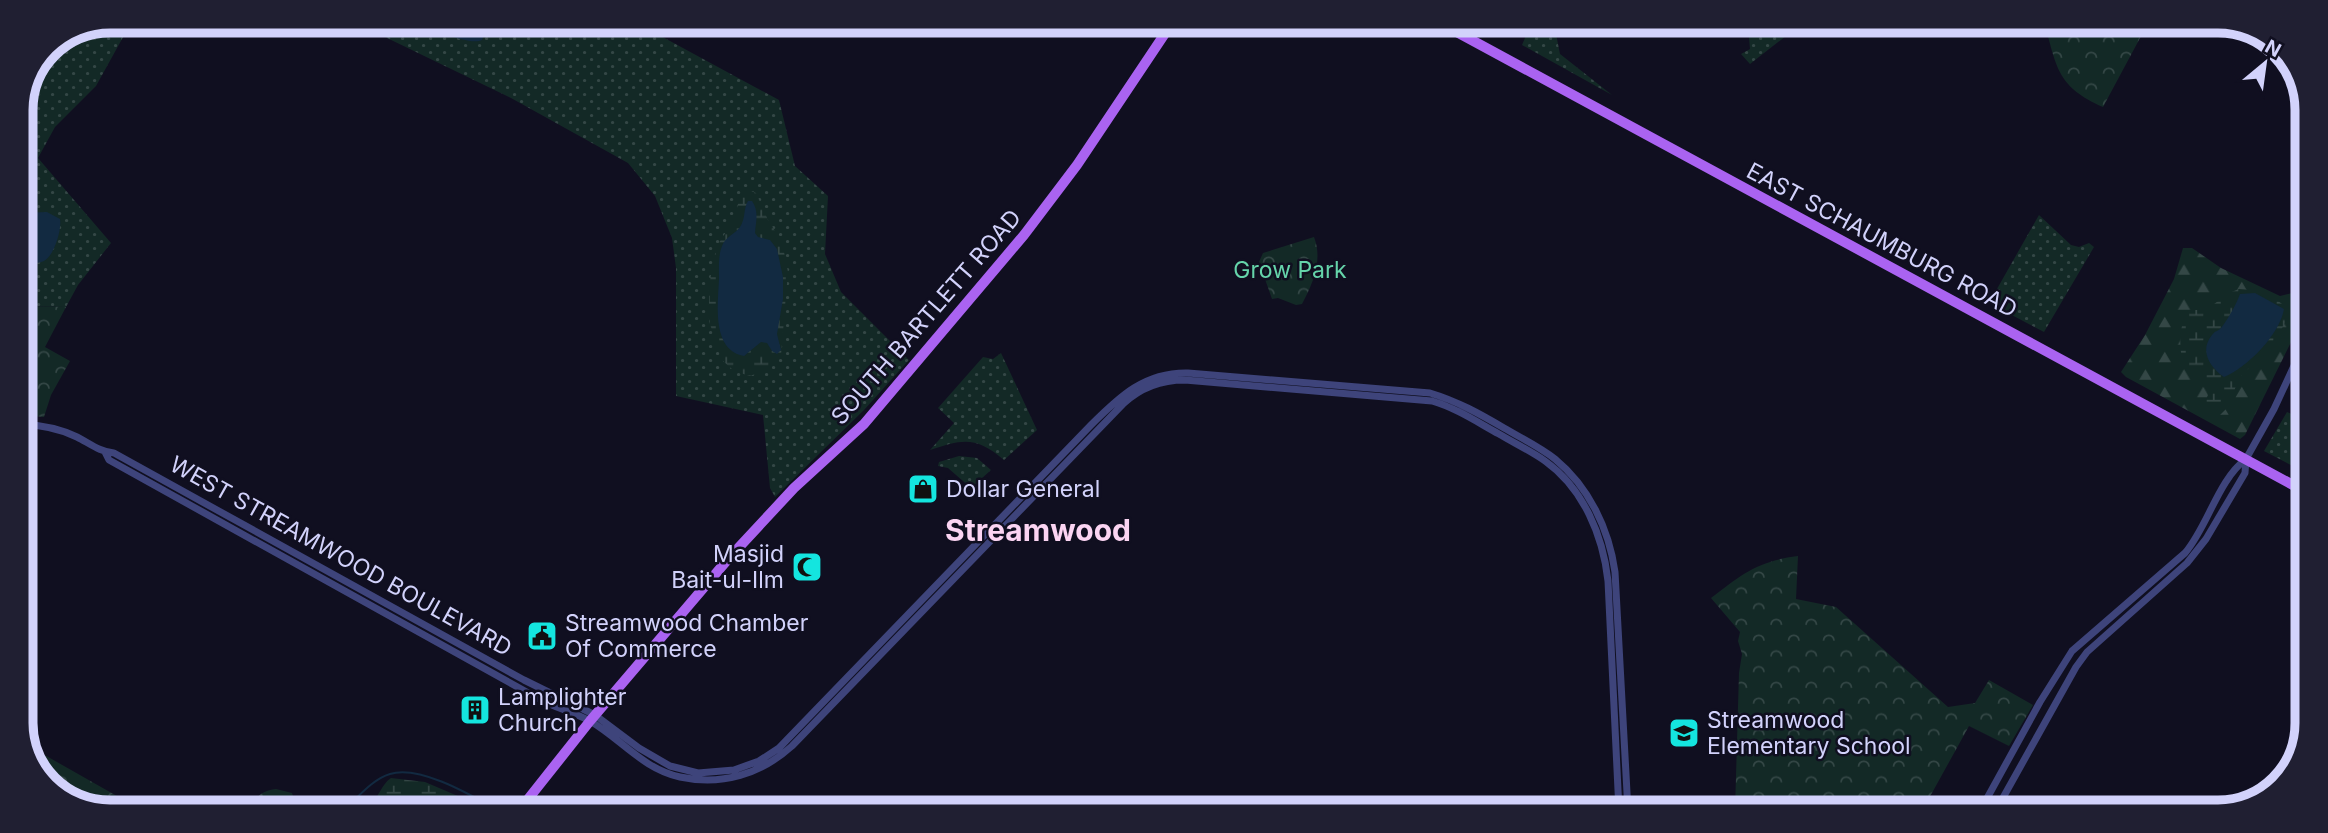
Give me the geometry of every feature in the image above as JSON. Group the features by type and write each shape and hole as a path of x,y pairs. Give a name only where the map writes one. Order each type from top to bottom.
{"main road":[{"name":"SOUTH BARTLETT ROAD","path":"527,800 729,558 794,488 864,424 1024,235 1077,165 1165,33"},
{"name":"EAST SCHAUMBURG ROAD","path":"1459,33 2295,486"}],"street":[{"path":"1986,800 2040,702 2072,652 2185,553 2199,535 2235,467 2246,459 2295,364"},
{"path":"593,718 646,753 682,770 706,773 734,770 767,756 779,748 851,676 1116,400 1146,380 1188,373 1420,392 1456,402 1548,454 1573,477 1593,506 1610,547 1615,572 1627,800"},
{"path":"593,718 637,757 670,774 720,780 756,771 793,746 1114,413 1138,392 1157,384 1185,380 1432,401 1451,408 1539,457 1567,481 1590,514 1603,551 1608,581 1618,800"},
{"name":"WEST STREAMWOOD BOULEVARD","path":"33,425 64,431 105,452 109,460 486,670 554,706 593,718"},
{"path":"2001,800 2076,667 2100,638 2195,554 2245,473 2246,459"}],"green space":[{"path":"125,33 96,86 55,127 38,158 111,243 78,285 66,307 33,306 35,95 46,67 67,46 95,35"},
{"path":"377,33 655,33 779,100 795,166 828,196 825,254 841,292 909,360 864,410 775,497 770,488 763,415 676,396 676,268 672,238 655,196 628,163 511,98"},
{"path":"1527,33 1556,33 1560,54 1612,95 1522,45"},
{"path":"1749,33 1790,33 1750,64 1741,54 1750,49"},
{"path":"2047,33 2143,33 2103,107 2088,100 2068,84 2053,54"},
{"path":"745,192 756,193 782,242 788,272 781,355 769,369 750,376 734,371 722,360 709,321 709,287 714,257 720,241 734,220 739,200"},
{"path":"2039,215 2071,245 2079,247 2089,243 2094,247 2044,332 1989,303"},
{"name":"Grow Park","path":"1314,237 1317,263 1302,304 1272,299 1259,262 1263,253"},
{"path":"2183,248 2192,248 2221,268 2280,296 2295,292 2295,334 2245,435 2240,439 2121,372 2145,335 2174,279"},
{"path":"2239,289 2266,295 2288,310 2286,321 2269,349 2239,378 2228,407 2218,417 2208,414 2202,408 2208,395 2205,383 2189,372 2184,364 2181,331 2188,310 2206,310"},
{"path":"33,306 66,307 45,347 70,361 51,395 44,417 33,416"},
{"path":"1001,353 1037,430 1004,460 977,443 961,442 930,450 954,423 938,408 983,357 993,359"},
{"path":"2287,412 2295,416 2295,467 2264,451"},
{"path":"959,456 977,458 991,470 971,488 948,468 938,466 939,462"},
{"path":"1798,556 1796,599 1836,607 1948,707 1975,703 1989,680 2033,705 2009,746 1969,726 1928,800 1735,800 1739,673 1742,654 1738,641 1740,632 1711,598 1751,570"},
{"path":"39,752 124,800 85,796 67,787 49,770"},
{"path":"391,778 425,782 467,800 374,800"},
{"path":"276,789 292,793 294,800 255,800 267,791"}],"water":[{"path":"443,33 484,33 482,40 461,39"},
{"path":"748,201 752,201 756,209 755,233 758,237 770,240 777,249 783,277 783,299 777,334 781,350 777,354 767,343 761,342 744,356 733,352 721,335 718,300 721,250 725,240 740,227"},
{"path":"47,212 60,219 54,248 48,258 36,263 33,263 33,213"},
{"path":"2255,293 2284,309 2281,319 2261,349 2243,366 2224,377 2208,358 2208,341 2221,328 2240,294"}],"waterway":[{"path":"354,800 378,780 402,772 444,782 479,800"}],"place":[{"name":"Dollar General","path":"923,489"},
{"name":"Masjid Bait-ul-Ilm","path":"807,567"},
{"name":"Streamwood Chamber Of Commerce","path":"542,636"},
{"name":"Lamplighter Church","path":"475,710"},
{"name":"Streamwood Elementary School","path":"1684,733"}],"district":[{"name":"Streamwood","path":"1038,530"}]}
